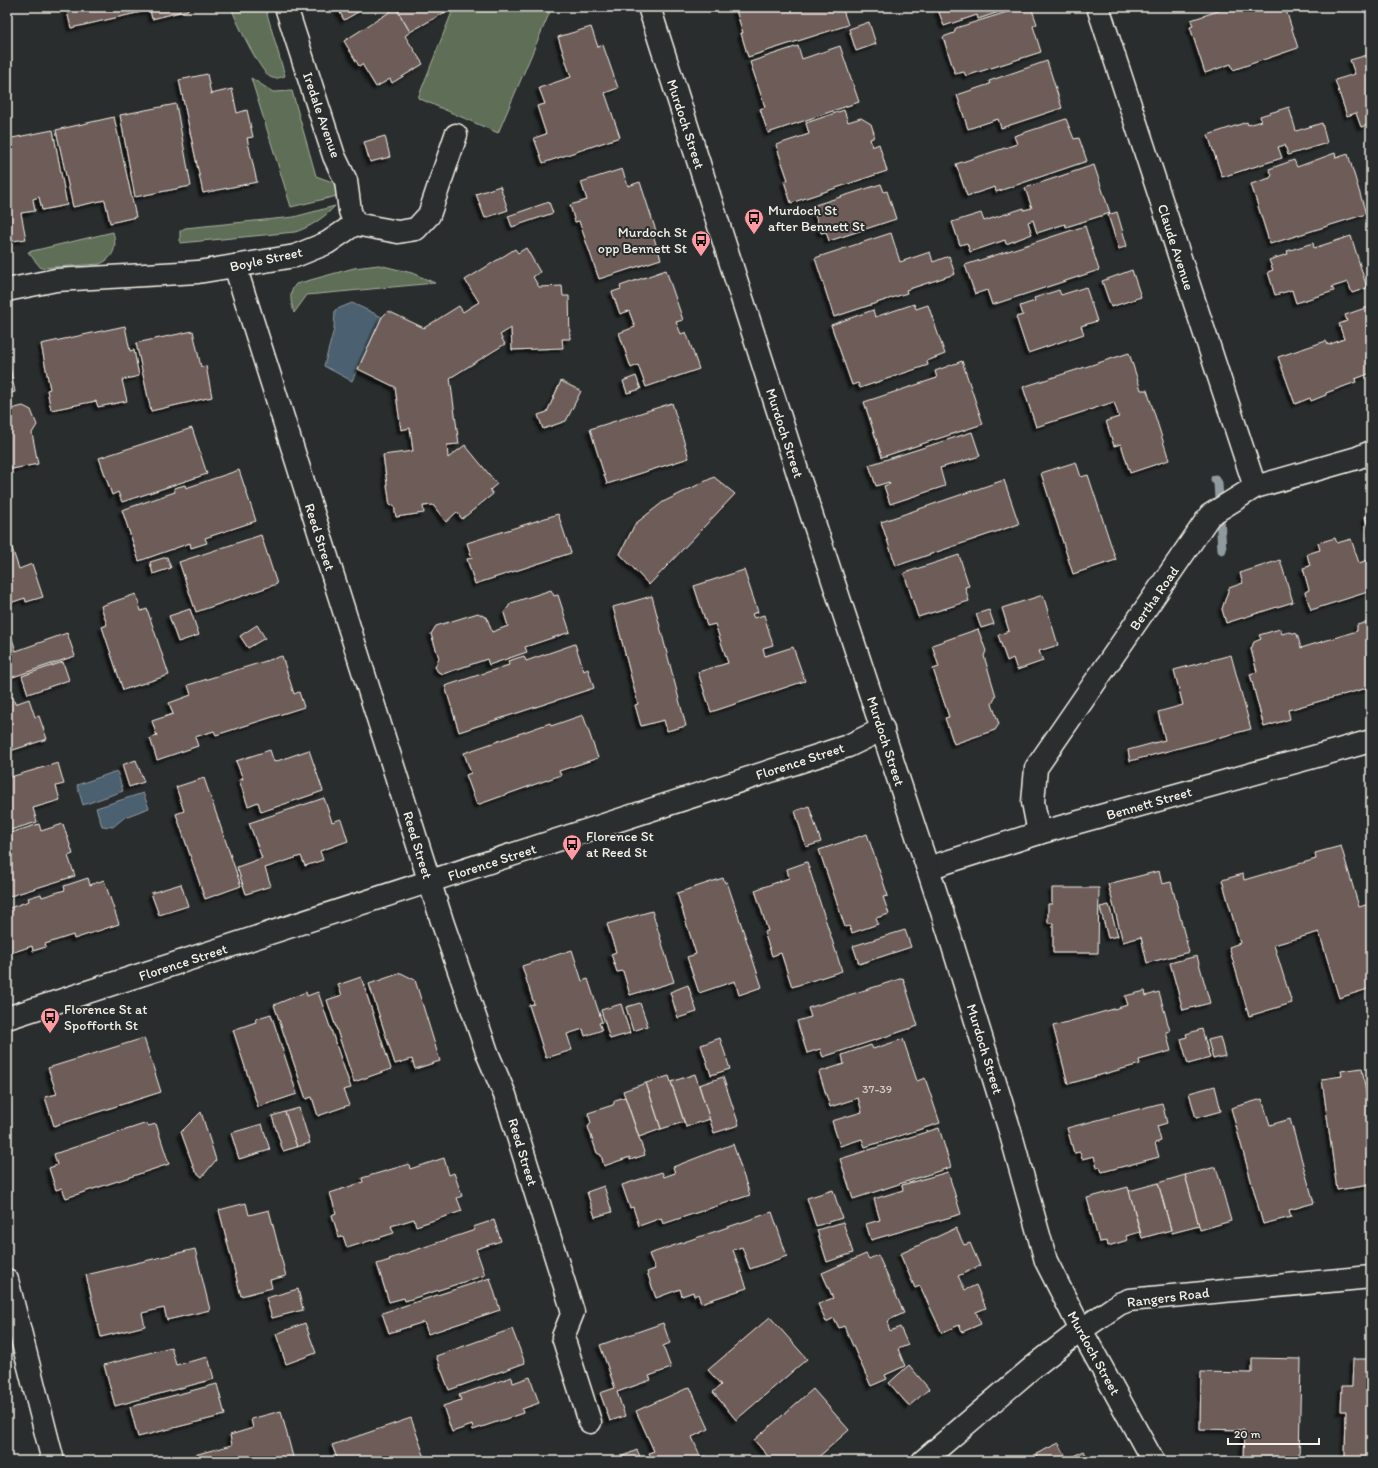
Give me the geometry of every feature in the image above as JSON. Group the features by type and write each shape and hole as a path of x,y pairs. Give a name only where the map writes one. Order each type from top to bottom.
{"street":[{"name":"Iredale Avenue","path":"286,7 334,156 346,181 350,211 355,224"},
{"name":"Murdoch Street","path":"649,7 800,483 928,868 1010,1131 1046,1262 1081,1330 1153,1461"},
{"name":"Claude Avenue","path":"1098,7 1255,487"},
{"path":"355,224 398,232 416,228 430,215 456,135"},
{"name":"Boyle Street","path":"7,290 56,280 198,272 295,256 327,243 355,224"},
{"name":"Reed Street","path":"235,266 430,882 488,1055 505,1095 573,1312 563,1337 590,1422"},
{"name":"Bertha Road","path":"1039,833 1033,802 1036,768 1210,516 1255,487 1357,458 1371,452"},
{"name":"Florence Street","path":"7,1018 848,746 882,729"},
{"name":"Bennett Street","path":"928,868 1039,833 1371,741"},
{"name":"Rangers Road","path":"924,1461 1032,1368 1081,1330 1119,1304 1129,1300 1371,1277"},
{"path":"7,1280 53,1461"}],"green space":[{"path":"231,7 265,7 285,76 274,78 265,73 248,45"},
{"path":"454,7 552,7 498,133 418,98"},
{"path":"251,78 273,92 292,91 316,176 335,183 337,196 291,207"},
{"path":"335,206 316,222 295,232 180,243 180,231 185,228 294,217"},
{"path":"113,232 115,242 114,251 109,258 100,264 41,268 28,252"},
{"path":"379,265 412,273 435,283 307,295 294,313 291,294 293,287 296,284 354,268"}],"water":[{"path":"352,303 382,317 352,381 324,366 334,329 335,310"},
{"path":"117,771 123,791 83,805 77,785"},
{"path":"143,793 149,808 125,817 113,827 102,826 96,808"}],"building":[{"path":"66,7 188,7 188,10 152,19 150,10 71,28"},
{"path":"337,7 367,7 344,20"},
{"path":"447,7 449,10 410,32 396,8"},
{"path":"735,7 842,7 848,25 748,57 741,33 743,33"},
{"path":"937,7 1014,7 978,19 977,15 944,26"},
{"path":"1023,7 1031,7 1037,24 1033,26 1041,52 966,76 964,72 955,74 943,37 954,33 956,28"},
{"path":"1230,7 1285,7 1298,48 1233,70 1231,64 1205,73 1190,27 1193,26 1191,20"},
{"path":"396,8 410,32 405,36 423,64 392,83 390,79 376,87 362,64 359,66 344,41"},
{"path":"869,22 876,44 856,51 849,29"},
{"path":"591,27 598,47 603,45 618,88 605,93 620,137 543,163 534,138 546,134 537,106 545,104 539,88 571,77 558,37"},
{"path":"798,46 802,59 840,46 859,102 768,133 760,109 765,107 750,62"},
{"path":"1371,54 1371,124 1361,127 1356,113 1347,116 1335,80 1355,74 1350,60"},
{"path":"1047,61 1062,108 1001,128 998,119 968,129 957,95 990,84 989,81"},
{"path":"207,74 211,94 232,89 237,113 247,110 253,137 247,138 257,182 203,193 179,80"},
{"path":"176,104 191,186 135,197 120,115"},
{"path":"1289,107 1296,131 1322,123 1327,143 1288,155 1285,145 1278,147 1282,158 1222,177 1208,135 1247,122 1248,125 1261,121 1260,116"},
{"path":"844,110 848,122 861,118 871,124 874,133 873,138 870,139 872,147 879,144 887,171 791,203 784,181 788,180 776,145 809,134 806,123"},
{"path":"114,117 136,217 110,223 105,200 73,207 56,130"},
{"path":"1066,119 1074,139 1079,138 1087,161 996,192 995,187 967,196 956,164 1017,144 1014,136"},
{"path":"53,130 67,205 42,210 39,197 33,199 35,211 21,213 26,239 7,242 7,139"},
{"path":"385,136 390,157 370,162 364,142"},
{"path":"1335,153 1336,158 1348,154 1366,214 1270,244 1251,184 1270,178 1272,175 1269,169 1294,160 1297,167"},
{"path":"1094,165 1110,213 1066,227 1065,224 1037,233 1033,220 1028,222 1032,234 1006,244 1005,240 970,252 967,243 960,245 952,222 981,213 984,221 1024,208 1024,210 1032,208 1025,188"},
{"path":"622,169 628,186 640,182 656,231 652,232 661,259 599,279 579,221 575,222 570,205 587,200 581,182"},
{"path":"881,184 884,192 887,191 896,219 829,241 826,232 821,233 812,206"},
{"path":"500,186 508,210 485,218 476,194"},
{"path":"549,202 553,213 512,227 508,216"},
{"path":"1117,212 1127,246 1119,249 1108,215"},
{"path":"1085,226 1099,270 992,305 987,290 975,294 965,265"},
{"path":"891,233 900,262 930,252 933,262 949,256 955,274 906,290 907,293 834,317 815,258"},
{"path":"1351,236 1367,288 1352,293 1348,282 1332,287 1334,291 1296,303 1292,290 1275,295 1268,272 1273,270 1269,260 1288,254 1287,251 1313,243 1314,248"},
{"path":"526,248 540,272 533,277 539,287 562,286 563,296 569,296 570,339 562,339 563,348 512,350 511,328 500,335 505,344 450,378 459,444 447,445 448,458 465,445 497,484 490,490 493,494 462,519 457,512 446,522 433,505 423,506 424,513 396,517 394,505 390,506 383,455 413,451 410,428 401,430 395,387 358,369 382,317 388,311 424,328 459,306 463,312 479,302 465,280 515,249 518,253"},
{"path":"666,270 683,320 676,322 681,334 686,332 699,369 646,387 638,365 631,368 619,333 635,327 629,311 620,314 612,292 621,289 620,286"},
{"path":"1132,270 1141,297 1111,307 1102,281"},
{"path":"1086,287 1097,321 1081,326 1084,334 1028,353 1016,317 1023,315 1020,306 1035,301 1034,298 1059,290 1061,295"},
{"path":"914,304 916,309 928,305 945,354 927,361 928,365 860,388 858,383 852,385 831,325 873,310 875,317"},
{"path":"1371,306 1371,360 1369,360 1371,373 1355,379 1356,382 1326,393 1326,395 1311,401 1310,398 1295,404 1278,357 1326,341 1328,345 1344,339 1339,324 1347,321 1345,315"},
{"path":"125,326 130,351 134,350 139,376 122,380 127,401 98,407 96,401 51,410 47,390 50,389 41,344"},
{"path":"193,331 201,367 206,366 212,397 151,411 136,343"},
{"path":"7,353 15,392 7,394"},
{"path":"1129,353 1141,390 1147,390 1169,460 1130,473 1121,444 1114,446 1106,421 1119,417 1114,402 1036,427 1023,387"},
{"path":"962,361 983,424 882,457 864,402 937,378 935,371"},
{"path":"636,376 641,389 627,393 623,381"},
{"path":"561,381 581,391 566,421 543,429 538,415 547,412"},
{"path":"672,403 689,458 607,484 590,429"},
{"path":"23,406 31,410 37,425 32,433 38,464 7,470 7,410"},
{"path":"192,428 207,474 122,502 118,492 112,495 99,458"},
{"path":"972,432 980,456 940,468 945,486 890,504 884,486 890,484 889,482 876,486 869,465"},
{"path":"1076,462 1081,477 1088,475 1116,560 1073,574 1041,473"},
{"path":"239,470 256,521 205,538 207,543 191,548 190,543 139,561 122,510 175,492 174,488 185,485 186,488"},
{"path":"714,477 735,494 649,585 620,554 635,524 663,502"},
{"path":"1004,480 1019,524 896,566 881,522"},
{"path":"558,514 571,553 475,584 467,559 472,558 467,543"},
{"path":"1371,515 1371,533 1365,517"},
{"path":"261,535 277,584 196,612 179,562"},
{"path":"1335,538 1337,543 1351,539 1359,563 1368,560 1371,570 1371,591 1311,610 1305,592 1309,590 1303,568 1310,566 1307,554 1320,550 1318,543"},
{"path":"11,545 19,569 32,564 43,597 26,602 25,598 7,604 7,546"},
{"path":"959,555 969,586 965,587 969,601 918,617 904,573"},
{"path":"167,557 171,568 153,574 150,562"},
{"path":"1280,560 1293,602 1226,623 1222,609 1229,588 1243,583 1240,573"},
{"path":"744,570 758,612 752,614 754,618 764,615 773,645 763,648 765,656 793,647 805,681 711,712 698,672 728,663 715,624 707,626 694,586"},
{"path":"551,590 554,596 558,595 570,632 525,647 527,652 489,665 487,659 443,674 438,672 435,667 439,658 431,634 436,626 478,613 487,618 492,632 508,626 504,613 511,603"},
{"path":"136,594 141,611 147,609 169,675 123,690 102,627 107,625 101,606"},
{"path":"1043,595 1058,645 1039,651 1043,661 1017,670 1013,658 1007,661 998,635 1009,631 1002,608"},
{"path":"652,596 686,726 667,731 664,720 641,726 635,705 638,704 613,607"},
{"path":"190,609 199,635 178,642 169,616"},
{"path":"989,610 994,624 981,628 976,614"},
{"path":"1371,621 1371,687 1288,710 1290,719 1264,727 1250,674 1257,672 1251,649 1254,642 1261,639 1259,635 1280,629 1282,634 1289,632 1297,634 1301,648 1357,631 1357,625"},
{"path":"7,623 16,651 67,633 75,656 7,679"},
{"path":"257,625 265,638 248,648 240,636"},
{"path":"978,629 986,651 984,656 996,696 992,704 999,724 995,730 954,744 945,718 949,717 933,669 939,667 932,645"},
{"path":"575,644 584,671 588,669 594,688 459,732 445,686 509,665 508,661 524,656 526,661"},
{"path":"1231,655 1251,729 1130,761 1128,750 1165,740 1158,712 1183,705 1174,670"},
{"path":"282,656 294,694 299,692 304,707 216,735 214,731 195,737 198,746 157,760 150,738 157,736 152,721 173,714 169,703 191,695 188,685"},
{"path":"63,662 69,680 28,694 22,676"},
{"path":"13,697 15,704 29,699 35,717 39,716 47,739 7,752 7,700"},
{"path":"583,715 598,758 559,771 561,775 477,805 466,775 471,773 464,753 550,723 551,726"},
{"path":"270,750 274,762 309,750 323,791 261,812 258,802 248,806 239,780 243,779 236,761"},
{"path":"136,760 144,782 129,787 122,765"},
{"path":"58,763 64,784 56,786 60,800 33,808 37,822 7,831 7,778"},
{"path":"204,778 241,886 205,899 176,814 184,811 176,787"},
{"path":"324,798 332,822 341,819 348,841 320,851 323,860 305,866 301,856 265,868 271,886 246,894 237,867 262,858 249,823"},
{"path":"809,806 821,842 806,847 795,811"},
{"path":"39,824 41,831 63,824 73,854 68,856 75,876 7,897 7,842 12,840 10,833"},
{"path":"867,834 888,896 883,897 889,914 876,918 878,924 852,933 849,926 845,927 819,850"},
{"path":"1341,846 1359,907 1369,904 1371,909 1371,988 1339,998 1319,932 1274,945 1292,1003 1249,1016 1229,947 1240,943 1222,880 1243,874 1244,880 1316,859 1315,853"},
{"path":"807,862 842,971 792,987 781,953 772,956 764,932 768,931 755,890 789,878 787,869"},
{"path":"1159,871 1162,884 1171,882 1189,952 1147,963 1141,937 1123,942 1108,884"},
{"path":"88,878 90,885 104,880 119,924 74,939 73,935 45,944 46,947 33,951 32,946 11,953 7,941 7,909 29,901 28,898 41,894 42,897 65,890 64,886"},
{"path":"723,878 725,883 727,882 762,987 739,995 735,981 699,993 687,957 696,954 677,893"},
{"path":"181,884 188,906 159,915 151,893"},
{"path":"1052,888 1099,888 1098,953 1053,953 1053,923 1048,923 1048,904 1052,904"},
{"path":"1109,905 1118,936 1108,938 1100,907"},
{"path":"652,911 674,982 630,995 623,971 617,972 611,954 616,952 607,924"},
{"path":"905,930 911,947 859,964 853,946"},
{"path":"572,950 582,981 588,979 602,1022 599,1023 602,1030 585,1036 583,1029 567,1034 572,1050 546,1058 529,1005 534,1004 522,966"},
{"path":"1197,956 1210,1003 1183,1010 1170,963"},
{"path":"401,973 415,980 440,1061 415,1069 412,1059 395,1064 369,984"},
{"path":"361,977 391,1069 354,1082 327,1000 342,995 338,985"},
{"path":"903,978 918,1026 823,1057 820,1049 807,1053 797,1021 811,1017 808,1008"},
{"path":"688,985 697,1012 678,1018 670,992"},
{"path":"1145,991 1146,996 1159,992 1170,1031 1166,1032 1171,1051 1139,1060 1140,1064 1068,1084 1053,1026 1128,1005 1125,996"},
{"path":"306,992 307,996 318,992 351,1088 343,1090 349,1105 318,1116 312,1097 306,1099 274,1005"},
{"path":"640,1003 648,1026 633,1031 626,1007"},
{"path":"621,1004 630,1033 610,1039 601,1010"},
{"path":"271,1014 297,1094 258,1107 233,1030 256,1022 255,1019"},
{"path":"1202,1029 1210,1058 1188,1064 1181,1039 1187,1037 1186,1034"},
{"path":"1220,1037 1225,1056 1213,1059 1208,1040"},
{"path":"144,1038 161,1092 54,1126 45,1097 57,1094 48,1068"},
{"path":"720,1038 730,1069 711,1075 701,1045"},
{"path":"903,1039 917,1081 925,1078 940,1123 865,1147 862,1139 840,1146 832,1121 862,1112 858,1098 830,1107 819,1072 844,1064 842,1055 871,1045 873,1049"},
{"path":"1362,1068 1367,1100 1371,1100 1371,1185 1337,1190 1322,1079 1342,1076 1341,1071"},
{"path":"695,1074 710,1119 686,1127 671,1082"},
{"path":"669,1076 684,1122 661,1129 646,1083"},
{"path":"723,1077 739,1125 714,1133 699,1085"},
{"path":"646,1083 661,1129 639,1137 623,1091"},
{"path":"1215,1086 1221,1111 1196,1118 1189,1093"},
{"path":"625,1097 645,1155 630,1160 630,1157 604,1166 601,1155 597,1153 588,1127 591,1123 588,1113 613,1105 615,1100"},
{"path":"1262,1099 1270,1125 1290,1119 1314,1203 1289,1210 1291,1217 1263,1224 1231,1108"},
{"path":"1162,1103 1167,1123 1157,1126 1161,1141 1155,1143 1159,1157 1102,1172 1100,1167 1097,1168 1094,1156 1082,1159 1080,1152 1074,1153 1067,1128"},
{"path":"299,1108 310,1143 297,1147 285,1112"},
{"path":"201,1112 216,1160 202,1177 195,1171 181,1132"},
{"path":"285,1112 297,1147 283,1151 272,1116"},
{"path":"147,1123 148,1126 156,1124 169,1164 66,1198 62,1188 56,1190 49,1168 57,1165 54,1154"},
{"path":"262,1124 270,1150 239,1159 231,1133"},
{"path":"939,1128 951,1167 853,1199 840,1159"},
{"path":"733,1144 750,1195 663,1224 661,1218 639,1226 633,1207 630,1208 622,1185 662,1172 664,1177 675,1173 673,1167"},
{"path":"444,1158 449,1175 454,1173 462,1196 457,1198 462,1211 416,1226 414,1219 391,1226 394,1233 347,1248 343,1236 339,1238 332,1215 336,1213 330,1193 363,1182 362,1178 409,1164 410,1169"},
{"path":"1216,1167 1231,1221 1200,1230 1185,1175"},
{"path":"948,1172 961,1214 871,1240 866,1224 880,1220 874,1199 903,1190 902,1185"},
{"path":"1185,1175 1199,1226 1172,1233 1158,1183"},
{"path":"1158,1183 1171,1230 1142,1238 1129,1191"},
{"path":"604,1186 612,1212 595,1217 587,1192"},
{"path":"1128,1187 1140,1232 1126,1236 1128,1240 1108,1246 1107,1241 1099,1242 1087,1198"},
{"path":"833,1190 842,1218 816,1226 807,1198"},
{"path":"246,1203 249,1215 269,1210 286,1276 270,1280 272,1288 241,1296 219,1210"},
{"path":"772,1212 787,1256 750,1269 742,1247 733,1250 747,1288 701,1303 698,1294 694,1296 693,1292 682,1296 680,1289 656,1298 647,1272 655,1269 649,1254"},
{"path":"494,1220 501,1241 476,1249 485,1275 405,1301 404,1298 389,1302 377,1264 475,1230 473,1227"},
{"path":"843,1222 853,1253 827,1262 817,1230"},
{"path":"956,1228 964,1245 970,1243 980,1266 958,1276 965,1290 976,1285 986,1308 976,1312 981,1324 962,1332 959,1325 942,1333 920,1286 915,1288 900,1254"},
{"path":"195,1249 210,1310 167,1320 164,1308 142,1313 145,1326 101,1337 86,1275"},
{"path":"866,1254 869,1259 878,1255 904,1313 889,1320 888,1325 890,1331 900,1327 908,1345 898,1349 905,1366 885,1375 887,1379 871,1386 844,1326 839,1328 834,1318 826,1322 818,1304 833,1298 822,1273"},
{"path":"490,1278 500,1310 428,1334 424,1322 389,1333 382,1313"},
{"path":"298,1289 303,1310 272,1318 266,1298"},
{"path":"770,1317 807,1359 736,1420 713,1392 721,1385 708,1370"},
{"path":"305,1323 316,1353 286,1364 276,1334"},
{"path":"663,1323 670,1343 663,1346 671,1368 649,1376 651,1380 617,1392 625,1416 610,1421 600,1393 615,1388 600,1345"},
{"path":"512,1329 525,1363 449,1390 436,1356"},
{"path":"171,1347 176,1365 208,1357 214,1379 115,1406 104,1365"},
{"path":"1252,1358 1301,1359 1299,1461 1243,1461 1244,1430 1200,1429 1201,1372 1252,1373"},
{"path":"1353,1359 1371,1359 1371,1458 1345,1457 1346,1411 1341,1411 1342,1386 1352,1386"},
{"path":"909,1365 929,1389 909,1406 889,1383"},
{"path":"512,1377 513,1383 530,1377 539,1403 522,1409 523,1413 473,1430 472,1425 452,1432 443,1406 461,1400 459,1395"},
{"path":"217,1384 225,1415 138,1437 130,1407"},
{"path":"690,1387 709,1429 692,1437 701,1458 706,1456 708,1461 653,1461 649,1453 654,1451 636,1411"},
{"path":"813,1389 849,1430 814,1461 772,1461 754,1440"},
{"path":"281,1411 294,1461 195,1461 194,1455 232,1445 230,1435 253,1428 251,1419"},
{"path":"411,1418 425,1458 416,1461 338,1461 332,1445"},
{"path":"1059,1443 1067,1459 1084,1451 1089,1461 1031,1461 1038,1458 1036,1454"},
{"path":"637,1450 642,1461 612,1461"}],"waterway":[{"path":"1215,479 1218,483 1222,550"}],"place":[{"name":"Murdoch St after Bennett St","path":"754,235"},
{"name":"Murdoch St opp Bennett St","path":"701,257"},
{"name":"Florence St at Reed St","path":"572,861"},
{"name":"Florence St at Spofforth St","path":"50,1034"}]}
